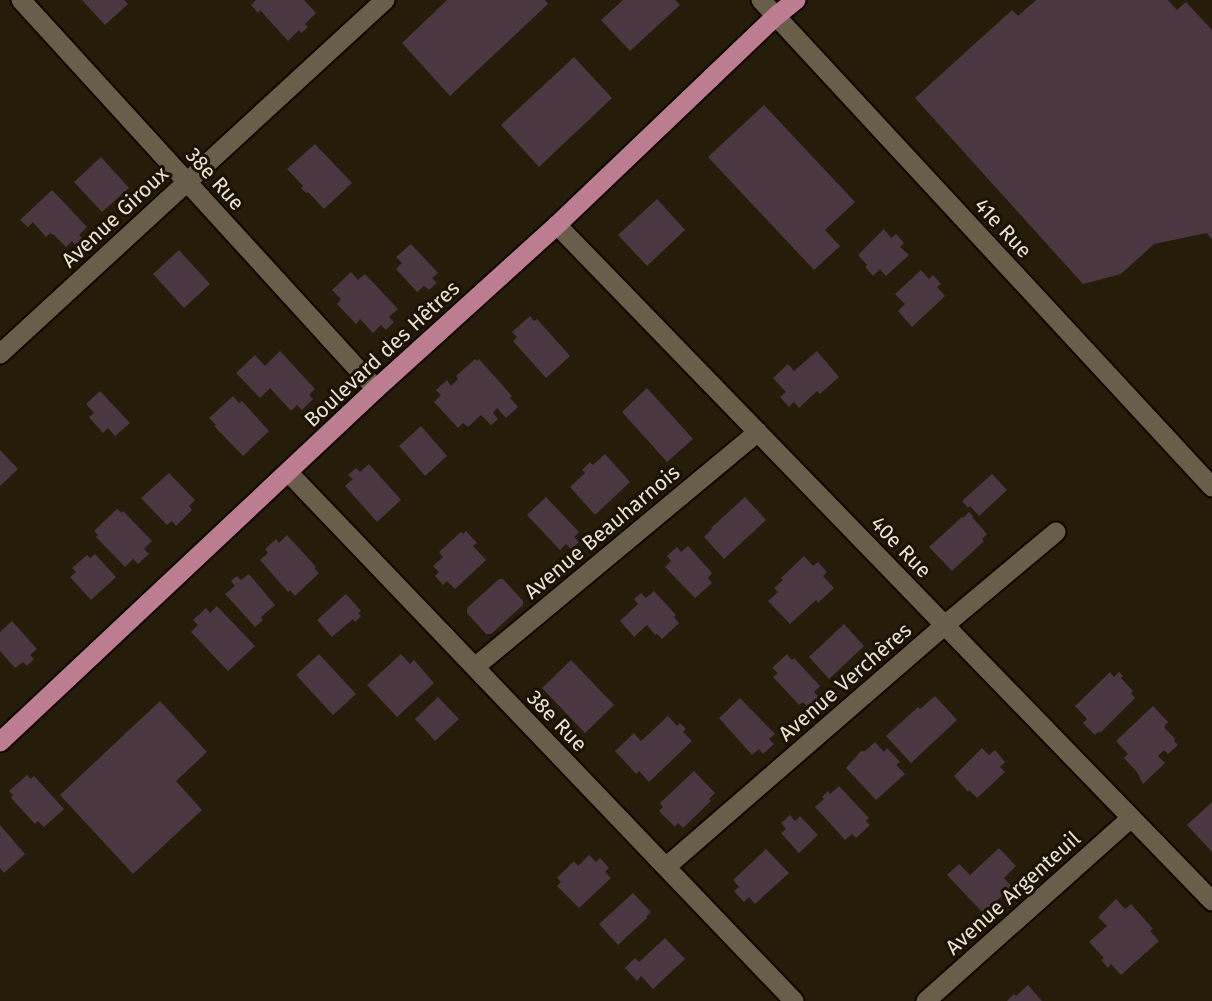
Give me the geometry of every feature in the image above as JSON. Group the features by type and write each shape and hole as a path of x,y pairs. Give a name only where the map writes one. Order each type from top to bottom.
{"main road":[{"name":"Boulevard des Hêtres","path":"0,742 796,0"}],"street":[{"name":"38e Rue","path":"20,0 376,389"},
{"name":"Avenue Giroux","path":"0,354 385,0"},
{"name":"41e Rue","path":"761,0 1212,487"},
{"name":"40e Rue","path":"557,225 1212,901"},
{"name":"Avenue Beauharnois","path":"475,667 758,432"},
{"name":"38e Rue","path":"288,472 794,1001"},
{"name":"Avenue Verchères","path":"666,867 1056,532"},
{"name":"Avenue Argenteuil","path":"926,1001 1131,818"}],"building":[{"path":"82,0 124,0 128,4 105,25"},
{"path":"256,0 304,0 316,13 305,24 308,27 301,33 299,30 288,41 260,10 258,13 251,5"},
{"path":"447,0 545,0 548,4 450,96 402,43"},
{"path":"623,0 675,0 680,5 630,51 601,20"},
{"path":"1036,0 1168,0 1177,10 1186,2 1212,30 1212,240 1207,233 1154,244 1121,274 1083,284 915,98 1012,10 1018,16"},
{"path":"574,57 612,98 539,167 501,125"},
{"path":"764,105 855,202 825,230 840,246 814,270 708,157"},
{"path":"315,144 352,183 324,209 301,188 303,186 287,169"},
{"path":"101,157 129,188 102,212 74,182"},
{"path":"52,190 87,227 79,235 83,239 76,246 72,241 66,247 53,234 50,233 46,237 33,222 28,227 20,220"},
{"path":"657,199 685,230 647,266 618,235"},
{"path":"884,229 891,238 896,234 904,243 900,247 909,255 886,276 880,269 873,276 858,255"},
{"path":"411,244 438,273 432,278 437,283 429,290 424,286 417,292 396,269 402,263 396,257"},
{"path":"179,250 210,284 184,308 153,274"},
{"path":"921,270 929,279 933,275 941,284 937,287 945,296 912,327 898,311 905,304 895,294"},
{"path":"351,272 358,280 365,274 398,309 389,317 394,322 386,330 381,325 373,333 360,319 356,324 337,304 341,299 332,290"},
{"path":"530,316 534,321 537,319 570,356 546,378 513,341 517,337 512,332"},
{"path":"280,351 315,389 309,395 313,399 302,410 297,405 291,411 270,388 260,398 236,373 255,355 265,366"},
{"path":"817,351 839,377 820,394 817,391 799,408 794,402 789,407 780,397 786,392 773,378 788,364 794,371"},
{"path":"475,359 479,359 512,396 510,398 518,407 506,418 497,408 493,413 498,419 491,425 481,415 468,427 463,423 458,428 434,402 441,395 436,390 447,380 451,386 458,379 456,376"},
{"path":"647,388 693,439 667,462 622,412"},
{"path":"100,391 130,423 115,436 108,428 103,433 89,417 94,413 86,404"},
{"path":"233,396 239,403 242,401 269,431 243,456 209,418"},
{"path":"421,426 447,456 425,476 399,446"},
{"path":"0,450 18,469 0,486"},
{"path":"605,454 630,482 595,515 570,487 585,473 582,470 590,462 593,465"},
{"path":"369,464 401,500 377,522 345,486 353,479 348,475 356,468 360,472"},
{"path":"169,473 195,500 189,506 192,510 176,526 172,521 167,525 141,498"},
{"path":"992,474 1007,490 979,516 962,501"},
{"path":"546,497 579,532 574,537 579,542 571,549 566,544 560,550 527,515"},
{"path":"745,497 766,520 724,559 704,537"},
{"path":"117,509 122,513 123,511 152,541 144,549 149,554 138,564 133,559 125,567 96,537 98,535 94,531"},
{"path":"969,512 987,534 982,539 984,541 952,571 929,547"},
{"path":"466,531 477,543 473,546 486,560 455,589 447,581 443,585 435,576 439,572 433,566 443,557 439,552 461,532 463,534"},
{"path":"287,535 319,573 295,596 290,590 288,592 260,560 268,553 265,549 276,539 279,543"},
{"path":"688,546 712,573 708,578 712,583 695,598 665,567 671,561 667,556 677,547 681,552"},
{"path":"95,554 116,577 91,600 70,577 76,572 72,568 87,555 90,558"},
{"path":"804,556 813,566 818,562 827,572 823,576 834,588 818,603 816,600 790,624 768,601 778,592 774,588 783,580 781,578"},
{"path":"249,574 275,605 261,617 263,620 255,627 225,594 235,586 231,581 237,576 241,580"},
{"path":"499,579 503,579 523,601 523,605 491,634 486,634 467,613 467,608"},
{"path":"654,591 676,615 674,617 679,623 662,639 647,625 634,637 620,621 638,604 634,599 641,593 646,598"},
{"path":"346,594 361,611 358,613 361,616 355,622 353,619 332,637 317,620"},
{"path":"217,606 255,646 228,671 191,632 198,625 193,620 206,608 210,613"},
{"path":"12,621 37,649 30,655 34,659 27,666 23,662 15,668 0,651 0,632"},
{"path":"844,624 864,646 829,679 809,657"},
{"path":"319,654 356,694 333,715 296,675"},
{"path":"401,654 410,664 414,660 434,683 397,717 367,685"},
{"path":"787,654 820,686 814,692 819,697 808,707 803,702 799,705 773,677 778,673 772,668"},
{"path":"571,660 614,705 585,733 542,688"},
{"path":"1110,672 1114,677 1119,672 1123,676 1121,678 1133,691 1131,693 1135,698 1095,735 1083,723 1087,719 1075,706"},
{"path":"935,696 957,720 911,763 886,736 918,707 920,709"},
{"path":"438,697 459,719 435,741 415,719"},
{"path":"740,698 775,734 769,739 774,744 763,754 759,749 752,755 719,718"},
{"path":"160,701 207,752 176,781 202,810 133,874 60,795"},
{"path":"1153,706 1168,722 1164,727 1178,745 1168,754 1164,750 1158,756 1165,763 1143,784 1137,772 1124,758 1128,754 1116,741"},
{"path":"668,716 677,726 680,723 686,729 683,732 692,741 649,782 639,771 636,774 615,751 634,733 641,741"},
{"path":"875,742 884,752 887,748 900,762 896,765 905,774 876,800 846,768 861,751 865,751"},
{"path":"982,748 989,755 995,750 1005,762 1000,767 1005,772 977,798 954,776"},
{"path":"694,771 715,793 709,799 711,801 683,828 678,823 675,827 659,811 663,807 660,803"},
{"path":"27,775 31,779 34,776 64,809 44,827 38,821 35,824 11,798 13,795 9,791"},
{"path":"839,786 869,818 866,821 870,825 856,838 852,834 845,840 815,807 828,791 830,794"},
{"path":"1212,802 1212,852 1187,825"},
{"path":"790,815 795,821 800,816 818,835 799,853 781,833 786,829 781,823"},
{"path":"0,825 25,854 4,873 0,868"},
{"path":"999,848 1016,866 1004,878 1012,887 983,913 947,875 959,864 970,875"},
{"path":"766,849 789,873 755,904 749,897 744,902 734,891 739,887 733,880"},
{"path":"589,855 596,862 600,858 609,868 605,872 611,878 579,908 557,886 561,882 557,878 574,861 578,866"},
{"path":"633,893 651,912 618,945 599,924"},
{"path":"1116,899 1125,909 1131,904 1153,929 1150,931 1159,941 1121,975 1111,964 1108,968 1101,960 1104,958 1089,942 1107,926 1098,917"},
{"path":"665,938 685,959 653,989 641,976 637,981 625,968 635,958 639,962"},
{"path":"1028,985 1042,1001 1007,1001 1014,994 1016,996"}]}
